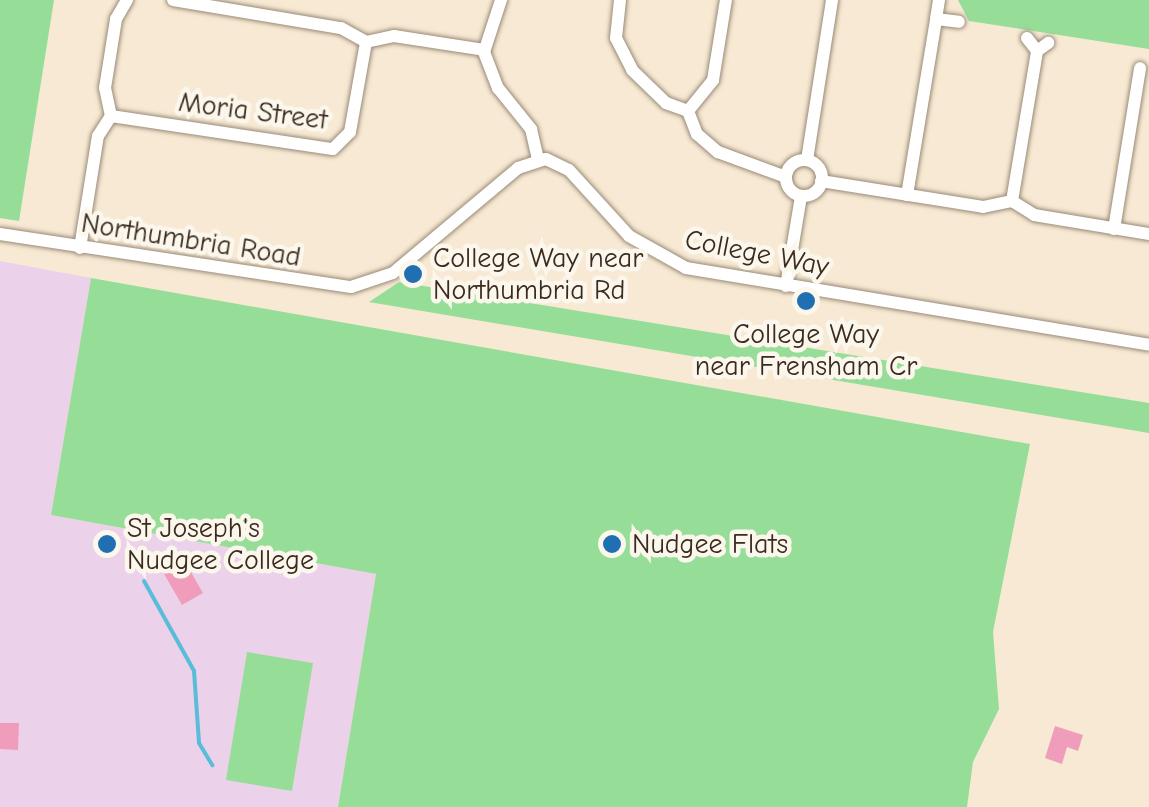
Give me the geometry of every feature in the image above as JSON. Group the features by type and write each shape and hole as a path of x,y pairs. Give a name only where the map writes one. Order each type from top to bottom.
{"street":[{"path":"80,248 98,136 112,116 105,88 116,19 127,0"},
{"path":"173,0 341,28 366,42 394,36 484,50"},
{"path":"500,0 484,50 498,88 531,129 538,160"},
{"path":"620,0 616,38 625,62 666,103 688,111 697,134 718,152 786,177 801,196 786,286"},
{"path":"688,111 712,80 726,0"},
{"path":"832,0 807,160 821,181 988,208 1012,201 1034,215 1149,234"},
{"path":"908,195 939,0"},
{"path":"936,19 959,22"},
{"path":"1012,201 1042,47 1026,38"},
{"name":"Moria Street","path":"112,116 333,149 350,132 366,42"},
{"path":"1114,228 1141,63"},
{"name":"Northumbria Road","path":"0,234 330,288 374,282 409,261 518,168 538,160"},
{"name":"College Way","path":"538,160 569,170 628,236 660,258 786,286 1149,345"},
{"path":"786,177 795,162 807,160"},
{"path":"801,196 812,194 821,181"}],"shaded area":[{"name":"St Joseph's Nudgee College","path":"0,261 91,278 51,515 376,574 338,807 0,807"}],"green space":[{"path":"0,0 54,0 19,221 0,218"},
{"path":"958,0 1149,0 1149,49 969,21"},
{"name":"Nudgee Flats","path":"91,278 1030,444 993,632 999,709 973,762 967,807 338,807 376,574 51,515"},
{"path":"399,282 1149,403 1149,433 369,302"},
{"path":"247,652 313,663 292,791 226,780"}],"building":[{"path":"181,555 203,593 182,605 160,567"},
{"path":"0,723 19,723 18,750 0,749"},
{"path":"1055,726 1083,735 1078,751 1067,747 1062,764 1045,758"}],"waterway":[{"path":"144,581 194,671 199,743 212,765"}],"place":[{"name":"College Way near Northumbria Rd","path":"413,274"},
{"name":"College Way near Frensham Cr","path":"806,301"},
{"name":"St Joseph's Nudgee College","path":"107,544"},
{"name":"Nudgee Flats","path":"612,544"}]}
